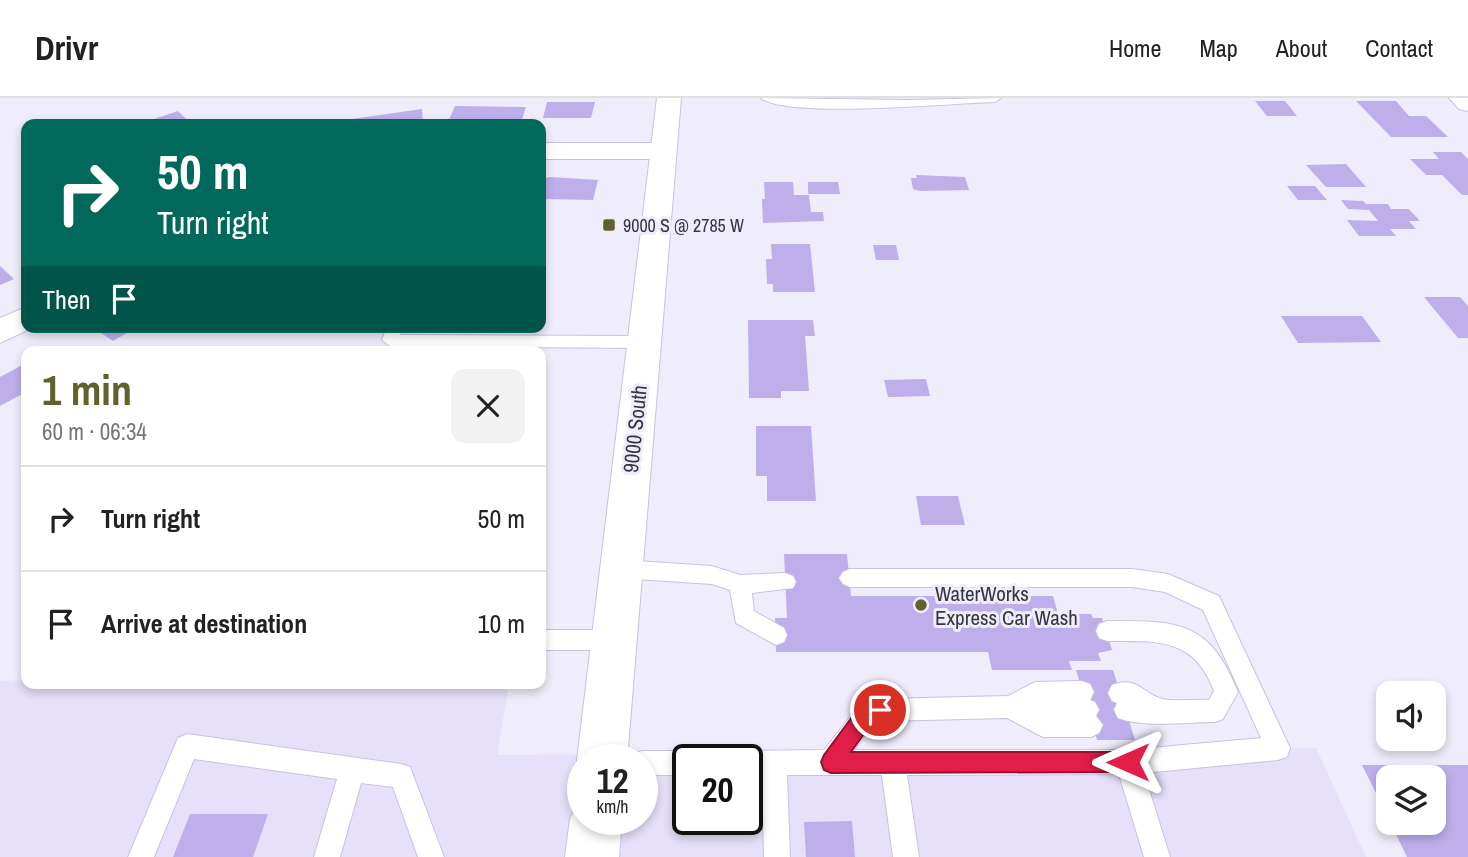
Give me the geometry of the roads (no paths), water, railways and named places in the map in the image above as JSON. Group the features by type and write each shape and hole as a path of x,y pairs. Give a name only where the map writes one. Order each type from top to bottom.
{"main road":[{"name":"9000 South","path":"604,744 669,98"},
{"path":"1461,98 1468,104"},
{"path":"546,151 663,151"},
{"path":"0,332 21,321"},
{"path":"592,857 594,835"}],"lane":[{"path":"767,98 788,103 895,104 995,98"},
{"path":"393,333 390,340 644,342"},
{"path":"621,569 712,575 740,584 785,582"},
{"path":"763,762 1128,762 1278,748 1211,603 1168,583 1132,578 849,578"},
{"path":"740,584 744,616 776,635"},
{"path":"1107,631 1148,631 1181,637 1203,647 1219,668 1226,692 1215,711 1161,712 1146,724 1125,709"},
{"path":"546,640 614,640"},
{"path":"831,762 862,720 880,710 1009,708 1043,724 1087,709 1035,693 1009,708"},
{"path":"141,857 187,746 401,776 431,857"},
{"path":"774,762 777,857"},
{"path":"893,762 906,857"},
{"path":"1128,762 1157,857"},
{"path":"327,857 352,769"}],"place":[{"name":"9000 S @ 2785 W","path":"609,225"},
{"name":"WaterWorks Express Car Wash","path":"921,605"}]}
